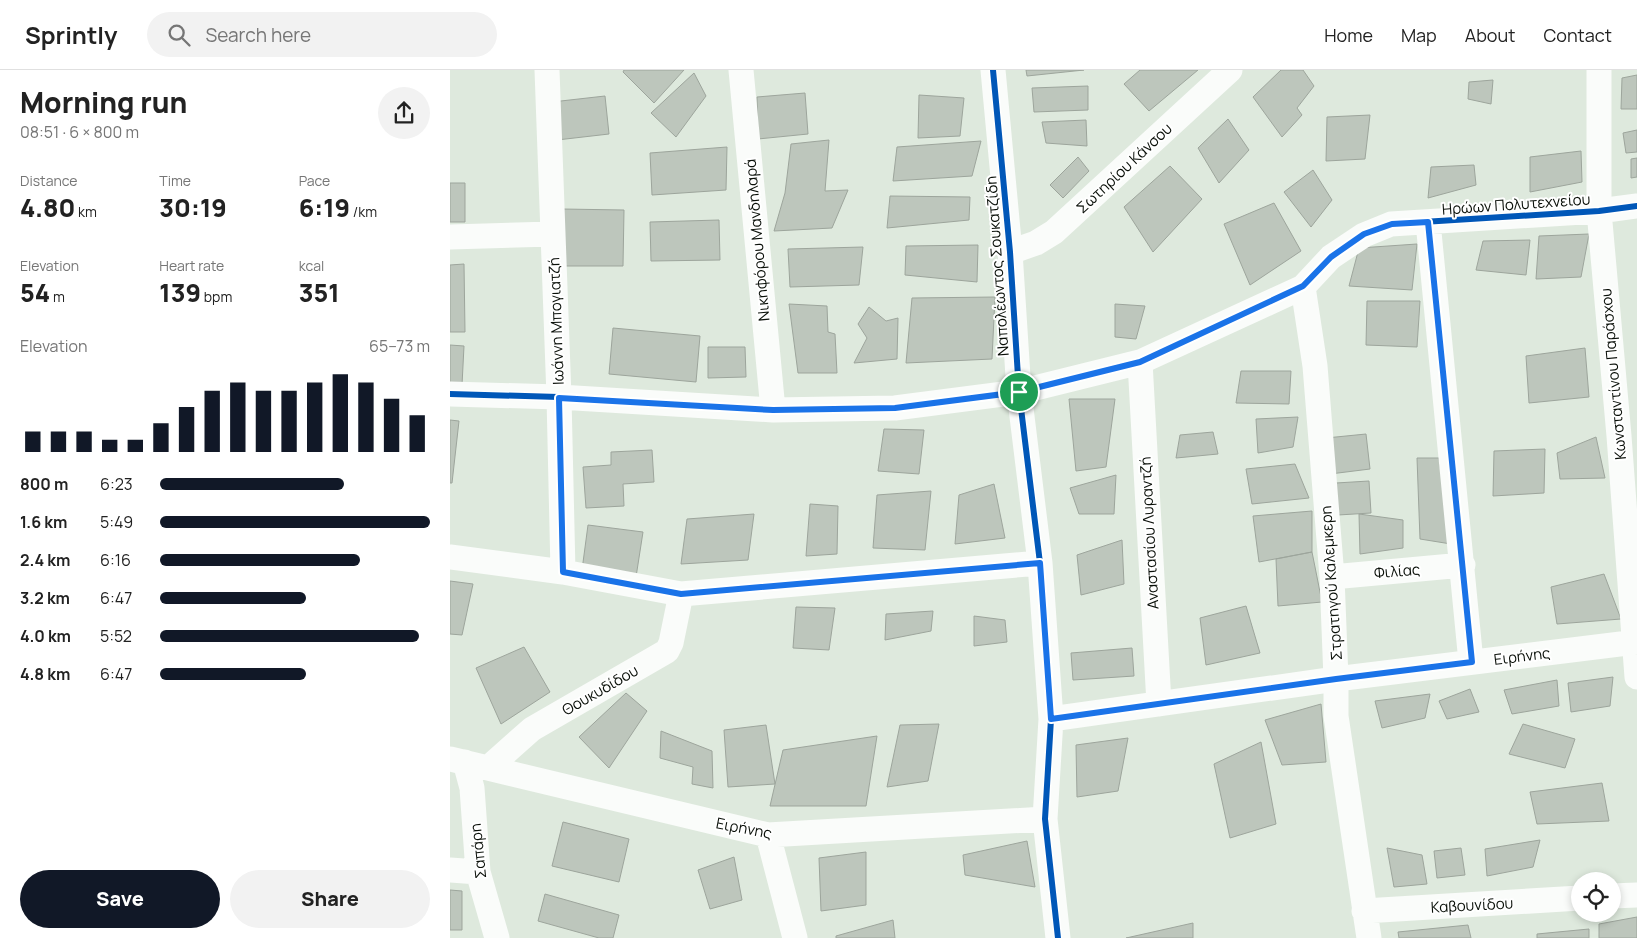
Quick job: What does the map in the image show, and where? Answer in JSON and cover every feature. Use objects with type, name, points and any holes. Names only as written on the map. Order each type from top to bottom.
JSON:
[{"type":"street","name":"Ιωάννη Μπογιατζή","points":[[546,70],[559,398],[563,572]]},
{"type":"street","name":"Νικηφόρου Μανδηλαρά","points":[[741,70],[773,410]]},
{"type":"street","name":"Ναπολέωντος Σουκατζίδη","points":[[993,70],[1010,252],[1019,392],[1040,563],[1051,719],[1045,820],[1058,938]]},
{"type":"street","name":"Σωτηρίου Κάνσου","points":[[1010,252],[1036,243],[1054,232],[1230,70]]},
{"type":"street","name":"Κωνσταντίνου Παράσχου","points":[[1598,70],[1599,211],[1628,435],[1637,677]]},
{"type":"street","name":"Ηρώων Πολυτεχνείου","points":[[450,394],[773,410],[895,408],[1019,392],[1140,362],[1303,286],[1331,257],[1364,234],[1392,224],[1599,211],[1637,206]]},
{"type":"street","points":[[1428,222],[1472,662]]},
{"type":"street","points":[[450,237],[552,234]]},
{"type":"street","name":"Στρατηγού Καλεμκερη","points":[[1303,286],[1315,366],[1332,577],[1336,716],[1369,938]]},
{"type":"street","name":"Αναστασίου Λυραντζή","points":[[1140,362],[1159,704]]},
{"type":"street","points":[[450,557],[563,572],[681,594],[1040,563]]},
{"type":"street","name":"Φιλίας","points":[[1332,577],[1463,565]]},
{"type":"street","name":"Θουκυδίδου","points":[[488,768],[532,729],[667,651],[671,643],[681,594]]},
{"type":"street","name":"Ειρήνης","points":[[1051,719],[1336,679],[1636,642]]},
{"type":"street","name":"Ειρήνης","points":[[457,761],[768,835],[1045,820]]},
{"type":"street","name":"Σαπάρη","points":[[457,761],[472,788],[478,872],[496,938]]},
{"type":"street","points":[[768,835],[794,938]]},
{"type":"street","points":[[450,870],[478,872]]},
{"type":"street","points":[[1621,896],[1637,895]]},
{"type":"street","name":"Καβουνίδου","points":[[1364,911],[1571,899]]},
{"type":"building","points":[[624,70],[684,70],[654,103],[623,72]]},
{"type":"building","points":[[1026,70],[1084,70],[1027,76]]},
{"type":"building","points":[[1140,70],[1198,70],[1149,111],[1124,84]]},
{"type":"building","points":[[1281,70],[1303,70],[1314,86],[1297,108],[1302,115],[1282,137],[1253,97]]},
{"type":"building","points":[[694,73],[706,96],[676,137],[651,113]]},
{"type":"building","points":[[1637,75],[1637,109],[1621,109],[1622,78]]},
{"type":"building","points":[[1493,80],[1491,104],[1468,99],[1469,82]]},
{"type":"building","points":[[1088,86],[1088,110],[1034,112],[1032,88]]},
{"type":"building","points":[[805,93],[808,134],[758,139],[757,97]]},
{"type":"building","points":[[919,95],[964,98],[960,136],[918,138]]},
{"type":"building","points":[[605,96],[609,134],[557,140],[552,102]]},
{"type":"building","points":[[1370,115],[1365,159],[1326,161],[1327,117]]},
{"type":"building","points":[[1228,119],[1249,150],[1219,183],[1198,148]]},
{"type":"building","points":[[1086,120],[1087,146],[1046,143],[1042,122]]},
{"type":"building","points":[[1637,130],[1637,152],[1626,153],[1623,133]]},
{"type":"building","points":[[829,140],[825,191],[848,190],[832,228],[774,231],[785,193],[791,144]]},
{"type":"building","points":[[981,141],[972,176],[893,181],[897,147]]},
{"type":"building","points":[[727,147],[726,190],[652,195],[650,153]]},
{"type":"building","points":[[1581,151],[1582,182],[1530,192],[1530,157]]},
{"type":"building","points":[[1078,157],[1089,171],[1063,198],[1050,185]]},
{"type":"building","points":[[1637,158],[1637,177],[1631,178],[1631,159]]},
{"type":"building","points":[[1474,165],[1476,185],[1428,198],[1431,167]]},
{"type":"building","points":[[1170,166],[1202,199],[1153,252],[1124,207]]},
{"type":"building","points":[[1313,170],[1332,200],[1311,227],[1284,192]]},
{"type":"building","points":[[450,183],[465,183],[465,222],[450,222]]},
{"type":"building","points":[[890,196],[970,197],[969,220],[887,228]]},
{"type":"building","points":[[1274,203],[1301,251],[1250,285],[1224,224]]},
{"type":"building","points":[[562,209],[624,210],[623,266],[561,266]]},
{"type":"building","points":[[719,220],[720,260],[651,261],[650,222]]},
{"type":"building","points":[[1589,234],[1581,277],[1536,279],[1539,236]]},
{"type":"building","points":[[1530,240],[1526,275],[1476,270],[1483,241]]},
{"type":"building","points":[[1417,244],[1412,290],[1349,286],[1359,248]]},
{"type":"building","points":[[978,245],[977,282],[905,275],[906,246]]},
{"type":"building","points":[[863,247],[859,285],[790,287],[788,249]]},
{"type":"building","points":[[464,264],[465,332],[450,332],[450,265]]},
{"type":"building","points":[[995,297],[992,359],[906,363],[912,298]]},
{"type":"building","points":[[1367,301],[1420,301],[1417,347],[1366,345]]},
{"type":"building","points":[[789,304],[827,306],[828,332],[835,334],[837,373],[798,373]]},
{"type":"building","points":[[1115,304],[1145,306],[1136,339],[1115,337]]},
{"type":"building","points":[[869,307],[886,321],[898,318],[897,359],[854,363],[867,338],[858,324]]},
{"type":"building","points":[[613,328],[700,336],[696,382],[609,374]]},
{"type":"building","points":[[450,345],[464,346],[462,385],[450,384]]},
{"type":"building","points":[[708,347],[745,347],[746,377],[708,378]]},
{"type":"building","points":[[1585,348],[1589,397],[1529,403],[1526,356]]},
{"type":"building","points":[[1241,371],[1291,371],[1289,404],[1236,403]]},
{"type":"building","points":[[1069,399],[1115,399],[1106,467],[1076,471]]},
{"type":"building","points":[[1298,417],[1293,447],[1258,453],[1256,419]]},
{"type":"building","points":[[450,420],[459,421],[452,483],[450,483]]},
{"type":"building","points":[[884,429],[924,430],[919,474],[878,471]]},
{"type":"building","points":[[1213,432],[1218,454],[1176,458],[1180,435]]},
{"type":"building","points":[[1366,434],[1370,469],[1330,474],[1326,438]]},
{"type":"building","points":[[1596,437],[1605,478],[1560,479],[1557,453]]},
{"type":"building","points":[[1545,449],[1544,493],[1493,496],[1494,451]]},
{"type":"building","points":[[652,450],[654,482],[623,484],[624,506],[586,508],[583,467],[611,465],[611,452]]},
{"type":"building","points":[[1417,458],[1439,458],[1451,544],[1420,539]]},
{"type":"building","points":[[1295,464],[1309,498],[1252,504],[1246,469]]},
{"type":"building","points":[[1116,475],[1114,514],[1079,514],[1070,488]]},
{"type":"building","points":[[1369,481],[1371,513],[1338,515],[1336,483]]},
{"type":"building","points":[[994,484],[1005,538],[955,544],[959,495]]},
{"type":"building","points":[[931,491],[925,550],[873,548],[877,495]]},
{"type":"building","points":[[810,504],[838,506],[837,554],[806,556]]},
{"type":"building","points":[[1312,511],[1312,552],[1259,562],[1253,516]]},
{"type":"building","points":[[754,514],[748,560],[681,564],[687,519]]},
{"type":"building","points":[[1359,514],[1403,520],[1403,548],[1360,554]]},
{"type":"building","points":[[588,525],[643,532],[636,577],[582,570]]},
{"type":"building","points":[[1122,540],[1124,584],[1081,595],[1077,555]]},
{"type":"building","points":[[1312,552],[1322,602],[1278,606],[1276,559]]},
{"type":"building","points":[[1604,574],[1621,619],[1557,624],[1551,587]]},
{"type":"building","points":[[450,581],[473,584],[462,635],[450,634]]},
{"type":"building","points":[[1246,606],[1260,653],[1206,665],[1200,618]]},
{"type":"building","points":[[796,607],[835,608],[829,650],[793,648]]},
{"type":"building","points":[[933,611],[931,631],[885,640],[886,614]]},
{"type":"building","points":[[974,616],[1005,620],[1007,642],[974,646]]},
{"type":"building","points":[[524,647],[550,692],[501,724],[476,668]]},
{"type":"building","points":[[1132,648],[1134,676],[1073,680],[1071,653]]},
{"type":"building","points":[[1613,677],[1610,706],[1571,712],[1568,683]]},
{"type":"building","points":[[1557,680],[1559,706],[1512,714],[1504,690]]},
{"type":"building","points":[[1470,689],[1479,712],[1447,719],[1439,701]]},
{"type":"building","points":[[626,693],[647,711],[609,768],[579,737]]},
{"type":"building","points":[[1430,694],[1425,718],[1382,728],[1375,701]]},
{"type":"building","points":[[1321,704],[1326,762],[1282,765],[1265,720]]},
{"type":"building","points":[[939,724],[928,781],[887,787],[900,725]]},
{"type":"building","points":[[1523,724],[1575,739],[1565,768],[1509,754]]},
{"type":"building","points":[[766,725],[775,784],[728,787],[724,730]]},
{"type":"building","points":[[661,731],[712,751],[713,788],[692,784],[693,767],[660,758]]},
{"type":"building","points":[[877,736],[866,806],[770,806],[783,750]]},
{"type":"building","points":[[1128,738],[1118,791],[1077,797],[1076,745]]},
{"type":"building","points":[[1261,742],[1276,824],[1230,838],[1214,764]]},
{"type":"building","points":[[1602,783],[1609,821],[1537,824],[1530,792]]},
{"type":"building","points":[[563,822],[629,839],[619,882],[552,866]]},
{"type":"building","points":[[1540,840],[1533,867],[1487,876],[1485,849]]},
{"type":"building","points":[[1027,841],[1035,887],[965,875],[963,855]]},
{"type":"building","points":[[1387,848],[1422,855],[1427,884],[1394,887]]},
{"type":"building","points":[[1461,848],[1465,875],[1437,878],[1434,851]]},
{"type":"building","points":[[866,852],[866,905],[821,911],[819,858]]},
{"type":"building","points":[[734,857],[742,900],[710,909],[698,870]]},
{"type":"building","points":[[450,890],[462,891],[462,930],[450,930]]},
{"type":"building","points":[[545,894],[619,915],[613,938],[599,938],[538,921]]},
{"type":"building","points":[[1637,917],[1637,938],[1599,938],[1599,924],[1621,922],[1621,920]]},
{"type":"building","points":[[893,920],[895,938],[836,938],[836,936]]},
{"type":"building","points":[[1193,923],[1193,938],[1126,938]]},
{"type":"building","points":[[1468,925],[1471,938],[1399,938],[1398,932]]},
{"type":"building","points":[[1589,929],[1589,938],[1537,938],[1537,934]]},
{"type":"cycle path","points":[[993,70],[1010,252],[1019,392],[1040,563],[1051,719],[1045,819],[1058,938]]},
{"type":"cycle path","points":[[450,394],[559,397],[773,410],[895,408],[1019,392],[1140,362],[1303,287],[1331,257],[1364,235],[1391,224],[1599,211],[1637,206]]},
{"type":"route","points":[[1428,222],[1472,662],[1051,719],[1040,563],[681,594],[563,572],[559,398],[773,410],[895,408],[1019,392],[1140,362],[1303,286],[1331,257],[1364,234],[1392,224],[1428,222]]}]
